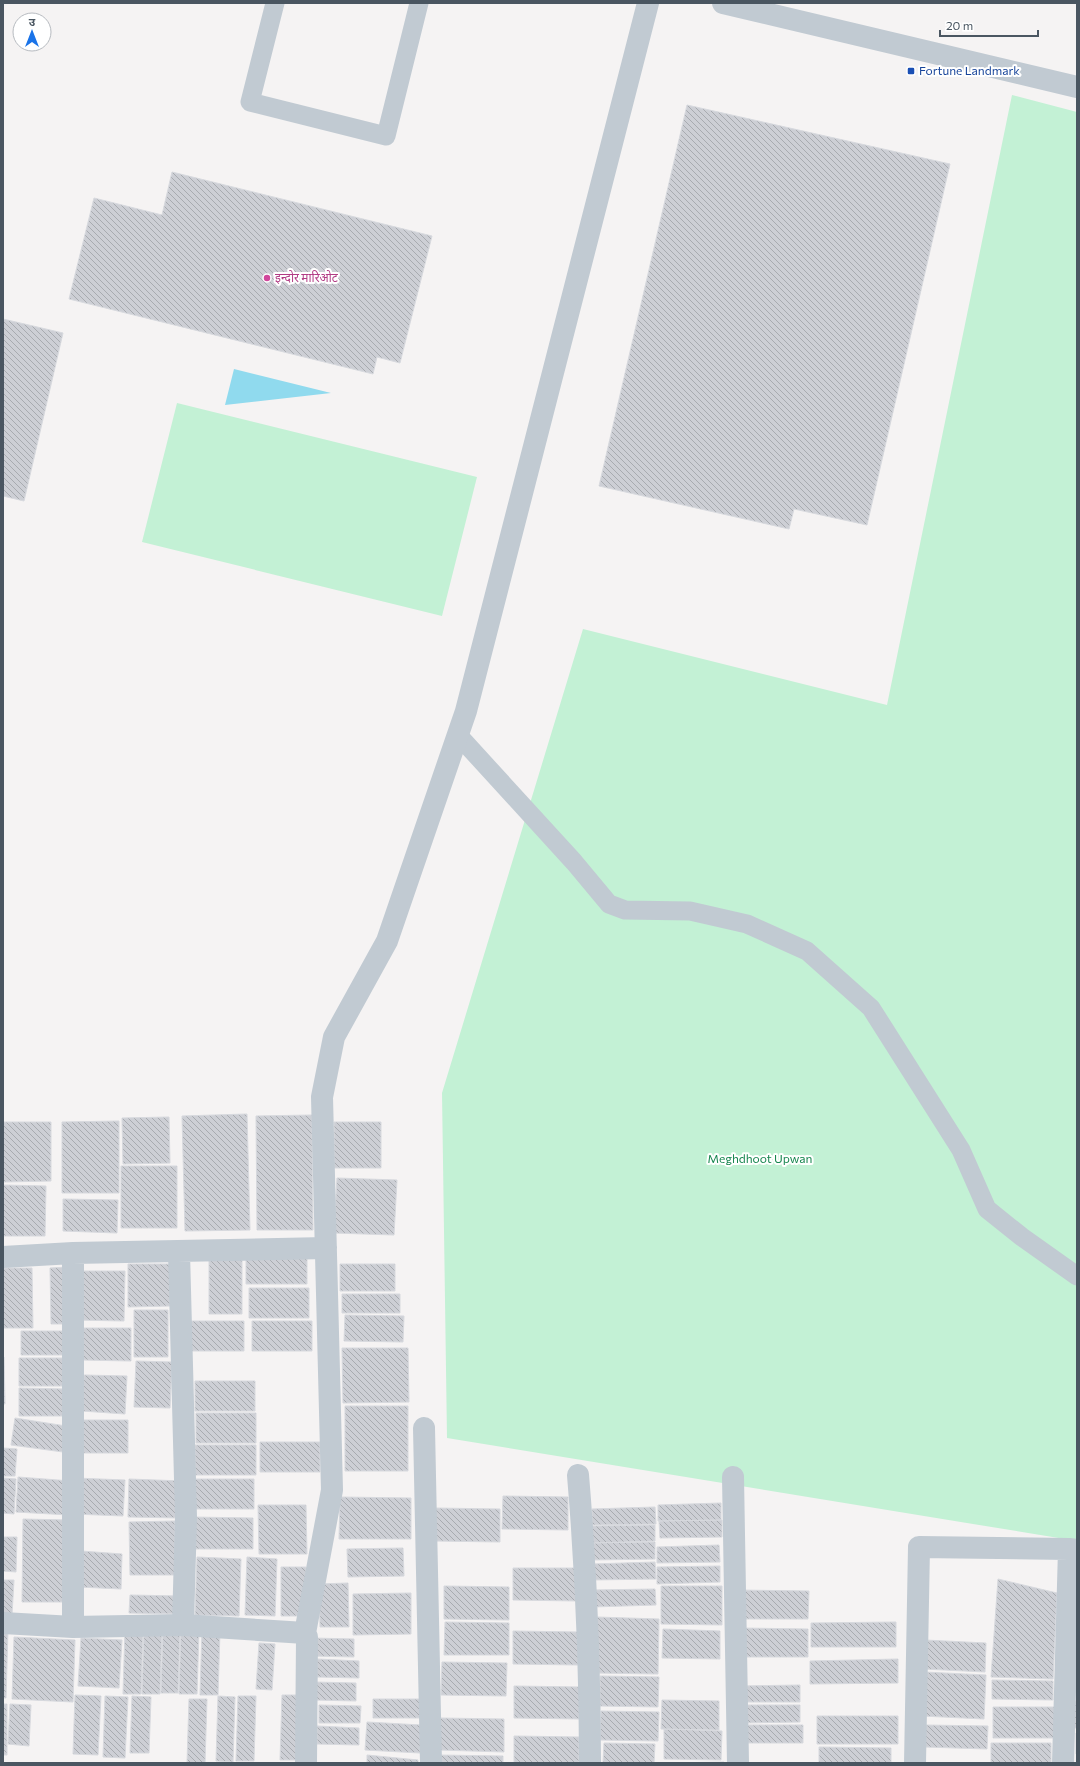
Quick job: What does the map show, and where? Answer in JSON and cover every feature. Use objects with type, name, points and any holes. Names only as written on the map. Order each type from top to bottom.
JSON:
[{"type":"street","points":[[306,1763],[307,1636],[305,1633],[332,1490],[322,1097],[334,1037],[386,941],[466,711],[648,3]]},
{"type":"street","points":[[723,3],[1077,87]]},
{"type":"street","points":[[3,1257],[73,1253],[326,1248]]},
{"type":"street","points":[[179,1252],[186,1517],[183,1624]]},
{"type":"street","points":[[73,1253],[73,1627]]},
{"type":"street","points":[[424,1428],[431,1763]]},
{"type":"street","points":[[578,1475],[585,1555],[590,1695],[590,1763]]},
{"type":"street","points":[[733,1477],[738,1763]]},
{"type":"street","points":[[915,1763],[919,1547],[1073,1550],[1063,1763]]},
{"type":"street","points":[[3,1623],[73,1627],[183,1624],[305,1633]]},
{"type":"lane","points":[[274,3],[250,102],[386,136],[419,3]]},
{"type":"lane","points":[[458,735],[574,862],[608,904],[625,910],[690,911],[747,924],[807,951],[871,1008],[962,1150],[987,1208],[1022,1237],[1077,1276]]},
{"type":"green space","name":"Meghdhoot Upwan","points":[[1012,95],[1077,112],[1077,1541],[447,1438],[442,1093],[583,629],[887,705]]},
{"type":"green space","points":[[177,403],[477,477],[442,616],[142,542]]},
{"type":"water","points":[[234,369],[331,393],[225,405]]},
{"type":"building","points":[[687,105],[950,164],[867,525],[794,509],[789,529],[599,486]]},
{"type":"building","points":[[172,172],[432,236],[400,363],[377,357],[373,374],[69,299],[94,198],[162,215]]},
{"type":"building","points":[[3,319],[63,333],[24,501],[3,496]]},
{"type":"building","points":[[247,1114],[250,1230],[185,1231],[182,1116]]},
{"type":"building","points":[[312,1115],[313,1230],[257,1230],[256,1116]]},
{"type":"building","points":[[169,1117],[170,1163],[123,1164],[122,1118]]},
{"type":"building","points":[[119,1121],[119,1193],[62,1193],[62,1122]]},
{"type":"building","points":[[3,1122],[51,1122],[51,1181],[3,1182]]},
{"type":"building","points":[[334,1122],[381,1122],[381,1168],[334,1168]]},
{"type":"building","points":[[121,1166],[177,1166],[177,1228],[121,1228]]},
{"type":"building","points":[[337,1178],[397,1180],[394,1235],[334,1233]]},
{"type":"building","points":[[3,1185],[46,1186],[45,1236],[3,1236]]},
{"type":"building","points":[[63,1199],[118,1200],[117,1233],[63,1231]]},
{"type":"building","points":[[246,1254],[307,1254],[307,1284],[246,1284]]},
{"type":"building","points":[[209,1259],[242,1259],[242,1314],[209,1314]]},
{"type":"building","points":[[128,1264],[170,1264],[170,1306],[128,1307]]},
{"type":"building","points":[[340,1264],[395,1264],[395,1291],[340,1291]]},
{"type":"building","points":[[69,1267],[71,1324],[51,1324],[50,1268]]},
{"type":"building","points":[[3,1268],[32,1268],[33,1328],[3,1328]]},
{"type":"building","points":[[77,1271],[125,1271],[124,1321],[76,1320]]},
{"type":"building","points":[[249,1288],[309,1288],[309,1318],[249,1318]]},
{"type":"building","points":[[342,1294],[400,1294],[400,1313],[342,1313]]},
{"type":"building","points":[[134,1310],[168,1310],[168,1357],[134,1357]]},
{"type":"building","points":[[345,1315],[404,1316],[403,1342],[344,1341]]},
{"type":"building","points":[[184,1321],[244,1321],[244,1351],[184,1351]]},
{"type":"building","points":[[252,1321],[312,1321],[312,1351],[252,1351]]},
{"type":"building","points":[[83,1328],[131,1328],[131,1361],[82,1360]]},
{"type":"building","points":[[21,1331],[71,1331],[71,1355],[21,1355]]},
{"type":"building","points":[[342,1348],[408,1348],[409,1402],[343,1403]]},
{"type":"building","points":[[4,1357],[5,1404],[3,1404]]},
{"type":"building","points":[[19,1358],[70,1358],[69,1386],[19,1386]]},
{"type":"building","points":[[136,1361],[172,1362],[170,1408],[134,1407]]},
{"type":"building","points":[[84,1375],[127,1376],[125,1414],[82,1411]]},
{"type":"building","points":[[195,1381],[255,1381],[255,1411],[195,1411]]},
{"type":"building","points":[[19,1388],[66,1389],[66,1416],[19,1416]]},
{"type":"building","points":[[345,1406],[408,1406],[408,1471],[345,1471]]},
{"type":"building","points":[[196,1413],[256,1413],[256,1443],[196,1443]]},
{"type":"building","points":[[15,1418],[66,1426],[63,1452],[11,1445]]},
{"type":"building","points":[[80,1420],[128,1420],[128,1453],[80,1453]]},
{"type":"building","points":[[260,1442],[320,1442],[320,1472],[260,1472]]},
{"type":"building","points":[[195,1445],[256,1445],[256,1475],[195,1475]]},
{"type":"building","points":[[3,1448],[17,1449],[15,1476],[3,1476]]},
{"type":"building","points":[[18,1477],[71,1481],[69,1515],[16,1512]]},
{"type":"building","points":[[3,1478],[16,1479],[14,1514],[3,1513]]},
{"type":"building","points":[[75,1478],[125,1480],[123,1516],[74,1514]]},
{"type":"building","points":[[129,1479],[182,1481],[181,1518],[128,1517]]},
{"type":"building","points":[[194,1479],[254,1479],[254,1509],[194,1509]]},
{"type":"building","points":[[503,1496],[568,1497],[568,1530],[502,1529]]},
{"type":"building","points":[[340,1497],[411,1498],[411,1539],[339,1539]]},
{"type":"building","points":[[721,1503],[721,1520],[658,1521],[658,1505]]},
{"type":"building","points":[[258,1505],[306,1505],[307,1554],[259,1554]]},
{"type":"building","points":[[655,1507],[656,1524],[592,1525],[592,1509]]},
{"type":"building","points":[[435,1508],[500,1509],[500,1542],[435,1541]]},
{"type":"building","points":[[192,1517],[253,1518],[253,1549],[192,1549]]},
{"type":"building","points":[[23,1519],[68,1520],[68,1602],[22,1602]]},
{"type":"building","points":[[722,1520],[722,1537],[660,1538],[659,1521]]},
{"type":"building","points":[[175,1521],[175,1575],[130,1575],[129,1522]]},
{"type":"building","points":[[655,1525],[655,1541],[592,1543],[591,1526]]},
{"type":"building","points":[[3,1537],[17,1537],[16,1572],[3,1571]]},
{"type":"building","points":[[655,1542],[655,1559],[592,1560],[591,1543]]},
{"type":"building","points":[[719,1545],[720,1562],[657,1563],[657,1547]]},
{"type":"building","points":[[403,1548],[404,1576],[348,1577],[347,1549]]},
{"type":"building","points":[[81,1551],[122,1554],[121,1589],[79,1587]]},
{"type":"building","points":[[197,1557],[241,1559],[239,1616],[195,1615]]},
{"type":"building","points":[[247,1557],[277,1559],[275,1616],[245,1615]]},
{"type":"building","points":[[655,1562],[656,1579],[592,1580],[592,1564]]},
{"type":"building","points":[[720,1566],[720,1582],[657,1584],[657,1567]]},
{"type":"building","points":[[281,1567],[306,1567],[306,1616],[281,1616]]},
{"type":"building","points":[[513,1568],[579,1568],[578,1601],[513,1600]]},
{"type":"building","points":[[998,1579],[1057,1593],[1053,1679],[991,1677]]},
{"type":"building","points":[[3,1580],[14,1580],[12,1615],[3,1615]]},
{"type":"building","points":[[348,1583],[349,1627],[320,1627],[319,1584]]},
{"type":"building","points":[[444,1586],[509,1587],[509,1620],[444,1619]]},
{"type":"building","points":[[661,1586],[722,1586],[722,1625],[661,1624]]},
{"type":"building","points":[[655,1589],[656,1605],[592,1607],[592,1590]]},
{"type":"building","points":[[737,1590],[809,1591],[808,1619],[737,1619]]},
{"type":"building","points":[[411,1593],[411,1634],[353,1635],[353,1594]]},
{"type":"building","points":[[130,1595],[179,1596],[179,1614],[129,1613]]},
{"type":"building","points":[[597,1617],[659,1619],[658,1674],[596,1673]]},
{"type":"building","points":[[445,1622],[509,1623],[509,1655],[444,1655]]},
{"type":"building","points":[[896,1622],[896,1647],[811,1647],[811,1623]]},
{"type":"building","points":[[163,1628],[180,1628],[178,1693],[161,1693]]},
{"type":"building","points":[[742,1628],[808,1629],[808,1657],[742,1657]]},
{"type":"building","points":[[3,1629],[8,1629],[6,1698],[3,1698]]},
{"type":"building","points":[[125,1629],[143,1630],[141,1694],[123,1694]]},
{"type":"building","points":[[144,1629],[162,1629],[160,1694],[142,1694]]},
{"type":"building","points":[[181,1629],[199,1630],[197,1694],[179,1694]]},
{"type":"building","points":[[663,1629],[720,1631],[720,1659],[662,1658]]},
{"type":"building","points":[[202,1630],[220,1631],[218,1695],[200,1695]]},
{"type":"building","points":[[513,1631],[579,1632],[578,1665],[513,1664]]},
{"type":"building","points":[[14,1637],[75,1640],[73,1702],[12,1699]]},
{"type":"building","points":[[81,1638],[122,1640],[119,1688],[78,1686]]},
{"type":"building","points":[[312,1638],[354,1639],[354,1657],[312,1656]]},
{"type":"building","points":[[925,1640],[986,1643],[985,1672],[924,1669]]},
{"type":"building","points":[[259,1643],[275,1644],[272,1690],[256,1689]]},
{"type":"building","points":[[317,1659],[359,1661],[359,1678],[317,1677]]},
{"type":"building","points":[[898,1659],[898,1683],[810,1684],[810,1661]]},
{"type":"building","points":[[442,1662],[507,1663],[506,1696],[441,1695]]},
{"type":"building","points":[[924,1672],[986,1675],[984,1719],[922,1716]]},
{"type":"building","points":[[600,1676],[659,1677],[658,1707],[600,1706]]},
{"type":"building","points":[[992,1680],[1053,1681],[1053,1700],[992,1699]]},
{"type":"building","points":[[314,1682],[356,1683],[356,1701],[314,1700]]},
{"type":"building","points":[[800,1685],[800,1702],[740,1702],[740,1686]]},
{"type":"building","points":[[514,1686],[580,1687],[579,1719],[514,1718]]},
{"type":"building","points":[[75,1695],[101,1696],[98,1755],[73,1754]]},
{"type":"building","points":[[282,1695],[300,1695],[298,1760],[280,1760]]},
{"type":"building","points":[[105,1696],[128,1697],[125,1758],[103,1757]]},
{"type":"building","points":[[132,1696],[151,1697],[149,1753],[130,1753]]},
{"type":"building","points":[[218,1696],[235,1697],[233,1762],[216,1761]]},
{"type":"building","points":[[238,1696],[256,1696],[254,1761],[236,1761]]},
{"type":"building","points":[[189,1699],[207,1699],[205,1763],[187,1763]]},
{"type":"building","points":[[373,1699],[424,1699],[424,1718],[373,1718]]},
{"type":"building","points":[[662,1700],[719,1701],[719,1730],[661,1729]]},
{"type":"building","points":[[1074,1701],[1077,1701],[1077,1728],[1073,1728]]},
{"type":"building","points":[[3,1704],[7,1704],[7,1755],[3,1755]]},
{"type":"building","points":[[10,1704],[31,1705],[29,1746],[8,1744]]},
{"type":"building","points":[[319,1705],[361,1706],[360,1723],[319,1723]]},
{"type":"building","points":[[740,1705],[800,1705],[800,1722],[740,1723]]},
{"type":"building","points":[[993,1707],[1055,1707],[1055,1738],[993,1738]]},
{"type":"building","points":[[601,1711],[659,1712],[658,1741],[600,1740]]},
{"type":"building","points":[[817,1716],[898,1716],[898,1744],[817,1744]]},
{"type":"building","points":[[440,1718],[504,1719],[504,1752],[439,1750]]},
{"type":"building","points":[[367,1722],[421,1725],[420,1753],[365,1750]]},
{"type":"building","points":[[744,1725],[803,1725],[803,1743],[744,1743]]},
{"type":"building","points":[[925,1725],[988,1726],[987,1749],[925,1747]]},
{"type":"building","points":[[317,1726],[359,1728],[359,1745],[317,1744]]},
{"type":"building","points":[[664,1729],[722,1731],[721,1760],[664,1759]]},
{"type":"building","points":[[1077,1733],[1077,1754],[1076,1754]]},
{"type":"building","points":[[514,1736],[579,1737],[579,1763],[514,1763]]},
{"type":"building","points":[[604,1743],[655,1744],[654,1763],[603,1763]]},
{"type":"building","points":[[991,1743],[1051,1743],[1051,1763],[991,1763]]},
{"type":"building","points":[[819,1747],[891,1748],[891,1763],[819,1763]]},
{"type":"building","points":[[367,1755],[418,1760],[418,1763],[367,1763]]},
{"type":"building","points":[[438,1755],[503,1756],[503,1763],[438,1763]]},
{"type":"building","points":[[724,1762],[724,1763],[667,1763]]},
{"type":"place","name":"Fortune Landmark","points":[[911,71]]},
{"type":"place","name":"इन्दोर मारिओट","points":[[267,278]]}]
